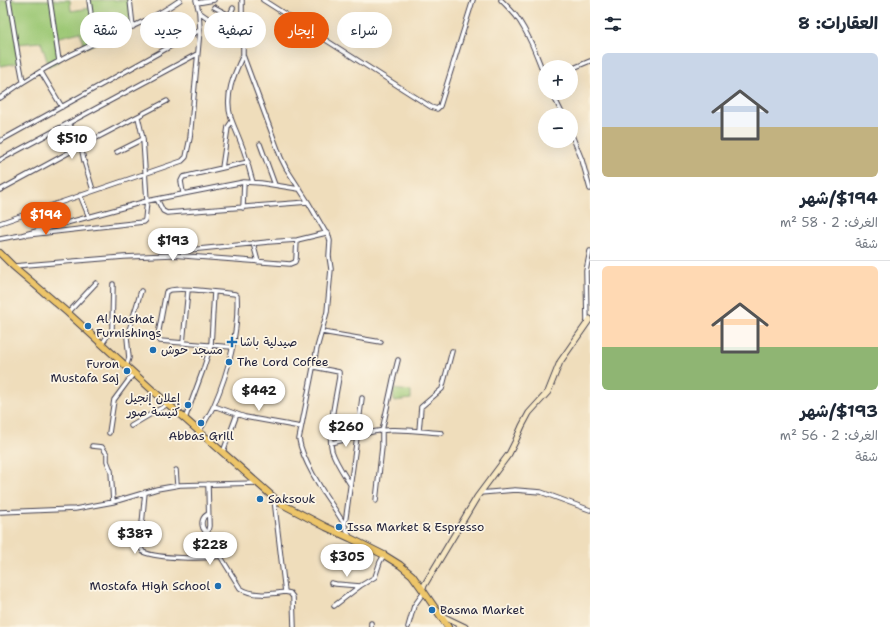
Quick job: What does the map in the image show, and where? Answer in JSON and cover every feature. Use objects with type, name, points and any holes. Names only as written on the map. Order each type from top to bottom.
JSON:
[{"type":"main road","points":[[0,253],[273,497],[289,508],[384,555],[407,570],[423,590],[448,627]]},
{"type":"street","points":[[9,0],[23,81]]},
{"type":"street","points":[[50,0],[59,61]]},
{"type":"street","points":[[89,0],[91,12]]},
{"type":"street","points":[[130,0],[133,27],[148,20],[180,0]]},
{"type":"street","points":[[0,223],[93,190],[182,161],[187,155],[200,30],[197,2],[214,0]]},
{"type":"street","points":[[242,0],[242,12]]},
{"type":"street","points":[[263,0],[431,107],[437,109],[440,106],[473,0]]},
{"type":"street","points":[[501,0],[516,16],[528,36],[538,60]]},
{"type":"street","points":[[214,7],[224,12]]},
{"type":"street","points":[[231,12],[233,8]]},
{"type":"street","points":[[199,12],[204,16]]},
{"type":"street","points":[[0,141],[200,30]]},
{"type":"street","points":[[0,98],[23,81],[86,48]]},
{"type":"street","points":[[243,48],[243,56],[265,112],[275,144],[286,168],[330,238],[329,256],[331,269],[327,312],[299,438],[304,454],[333,508],[345,524],[350,538]]},
{"type":"street","points":[[0,160],[197,54]]},
{"type":"street","points":[[243,56],[235,72],[229,92],[229,108],[232,121],[248,162],[253,182]]},
{"type":"street","points":[[578,66],[590,61]]},
{"type":"street","points":[[41,72],[62,107]]},
{"type":"street","points":[[0,190],[167,101]]},
{"type":"street","points":[[22,235],[37,235],[143,222],[145,220],[147,201],[143,139],[138,117]]},
{"type":"street","points":[[222,168],[228,127],[232,121]]},
{"type":"street","points":[[70,123],[81,146],[93,190]]},
{"type":"street","points":[[117,152],[143,139]]},
{"type":"street","points":[[260,144],[275,185]]},
{"type":"street","points":[[577,148],[590,189]]},
{"type":"street","points":[[183,193],[181,181],[183,177],[248,162]]},
{"type":"street","points":[[0,239],[62,225],[147,201],[244,182],[300,189]]},
{"type":"street","points":[[243,208],[244,182]]},
{"type":"street","points":[[80,195],[89,217]]},
{"type":"street","points":[[157,199],[163,211],[167,213],[308,202]]},
{"type":"street","points":[[62,225],[61,228],[63,231]]},
{"type":"street","points":[[171,255],[177,251],[297,240],[326,233]]},
{"type":"street","points":[[13,266],[124,257],[171,255],[282,264],[293,263],[297,257],[297,240]]},
{"type":"street","points":[[253,243],[258,262]]},
{"type":"street","points":[[189,250],[193,256]]},
{"type":"street","points":[[408,627],[414,606],[480,493],[509,454],[529,413],[548,392],[560,362],[589,320],[586,275],[590,251]]},
{"type":"street","points":[[68,313],[96,283]]},
{"type":"street","points":[[102,344],[112,328],[113,284]]},
{"type":"street","points":[[200,432],[214,406],[229,363],[232,347],[237,296],[235,294],[188,290],[169,289],[166,292],[158,335],[160,341],[232,347]]},
{"type":"street","points":[[183,343],[188,290]]},
{"type":"street","points":[[126,366],[129,358],[127,337],[141,291]]},
{"type":"street","points":[[185,419],[211,345],[214,292]]},
{"type":"street","points":[[322,332],[381,342]]},
{"type":"street","points":[[419,431],[421,407],[444,387],[452,351]]},
{"type":"street","points":[[376,501],[382,447],[382,431],[398,360]]},
{"type":"street","points":[[314,367],[337,371],[339,374],[330,432],[331,443],[332,451],[350,485]]},
{"type":"street","points":[[109,433],[114,400],[134,373]]},
{"type":"street","points":[[345,524],[362,398]]},
{"type":"street","points":[[131,426],[168,404]]},
{"type":"street","points":[[214,406],[253,419],[301,427]]},
{"type":"street","points":[[223,453],[237,414]]},
{"type":"street","points":[[331,443],[382,431],[419,431],[442,433]]},
{"type":"street","points":[[92,446],[102,447],[107,454],[107,461],[111,471],[113,502]]},
{"type":"street","points":[[176,470],[177,485]]},
{"type":"street","points":[[0,512],[68,510],[113,502],[145,492],[177,485],[257,483]]},
{"type":"street","points":[[207,535],[209,526],[208,484]]},
{"type":"street","points":[[480,493],[533,490],[551,495],[590,510]]},
{"type":"street","points":[[145,492],[140,546],[142,551],[146,554],[180,558],[208,558],[221,556]]},
{"type":"street","points":[[273,497],[285,592]]},
{"type":"street","points":[[208,514],[205,516],[202,523],[203,528],[242,590],[265,594],[285,592],[290,594],[293,597],[294,627]]},
{"type":"street","points":[[197,557],[218,550]]},
{"type":"street","points":[[334,606],[360,586],[375,577],[384,555]]},
{"type":"street","points":[[331,582],[336,584],[360,586]]},
{"type":"street","points":[[440,615],[465,627]]},
{"type":"green space","points":[[0,0],[70,0],[71,11],[90,8],[89,0],[128,0],[130,12],[80,12],[80,32],[56,38],[59,61],[49,67],[41,42],[16,44],[19,63],[0,66]]},
{"type":"green space","points":[[393,389],[411,391],[411,399],[394,401]]},
{"type":"place","name":"Al Nashat Furnishings","points":[[88,326]]},
{"type":"place","name":"صيدلية باشا","points":[[232,342]]},
{"type":"place","name":"مسجد حوش","points":[[153,350]]},
{"type":"place","name":"The Lord Coffee","points":[[229,362]]},
{"type":"place","name":"Furon Mustafa Saj","points":[[127,371]]},
{"type":"place","name":"إعلان إنجيل كنيسة صور","points":[[188,405]]},
{"type":"place","name":"Abbas Grill","points":[[201,423]]},
{"type":"place","name":"Saksouk","points":[[260,499]]},
{"type":"place","name":"Issa Market & Espresso","points":[[339,527]]},
{"type":"place","name":"Mostafa High School","points":[[218,586]]},
{"type":"place","name":"Basma Market","points":[[432,610]]}]
